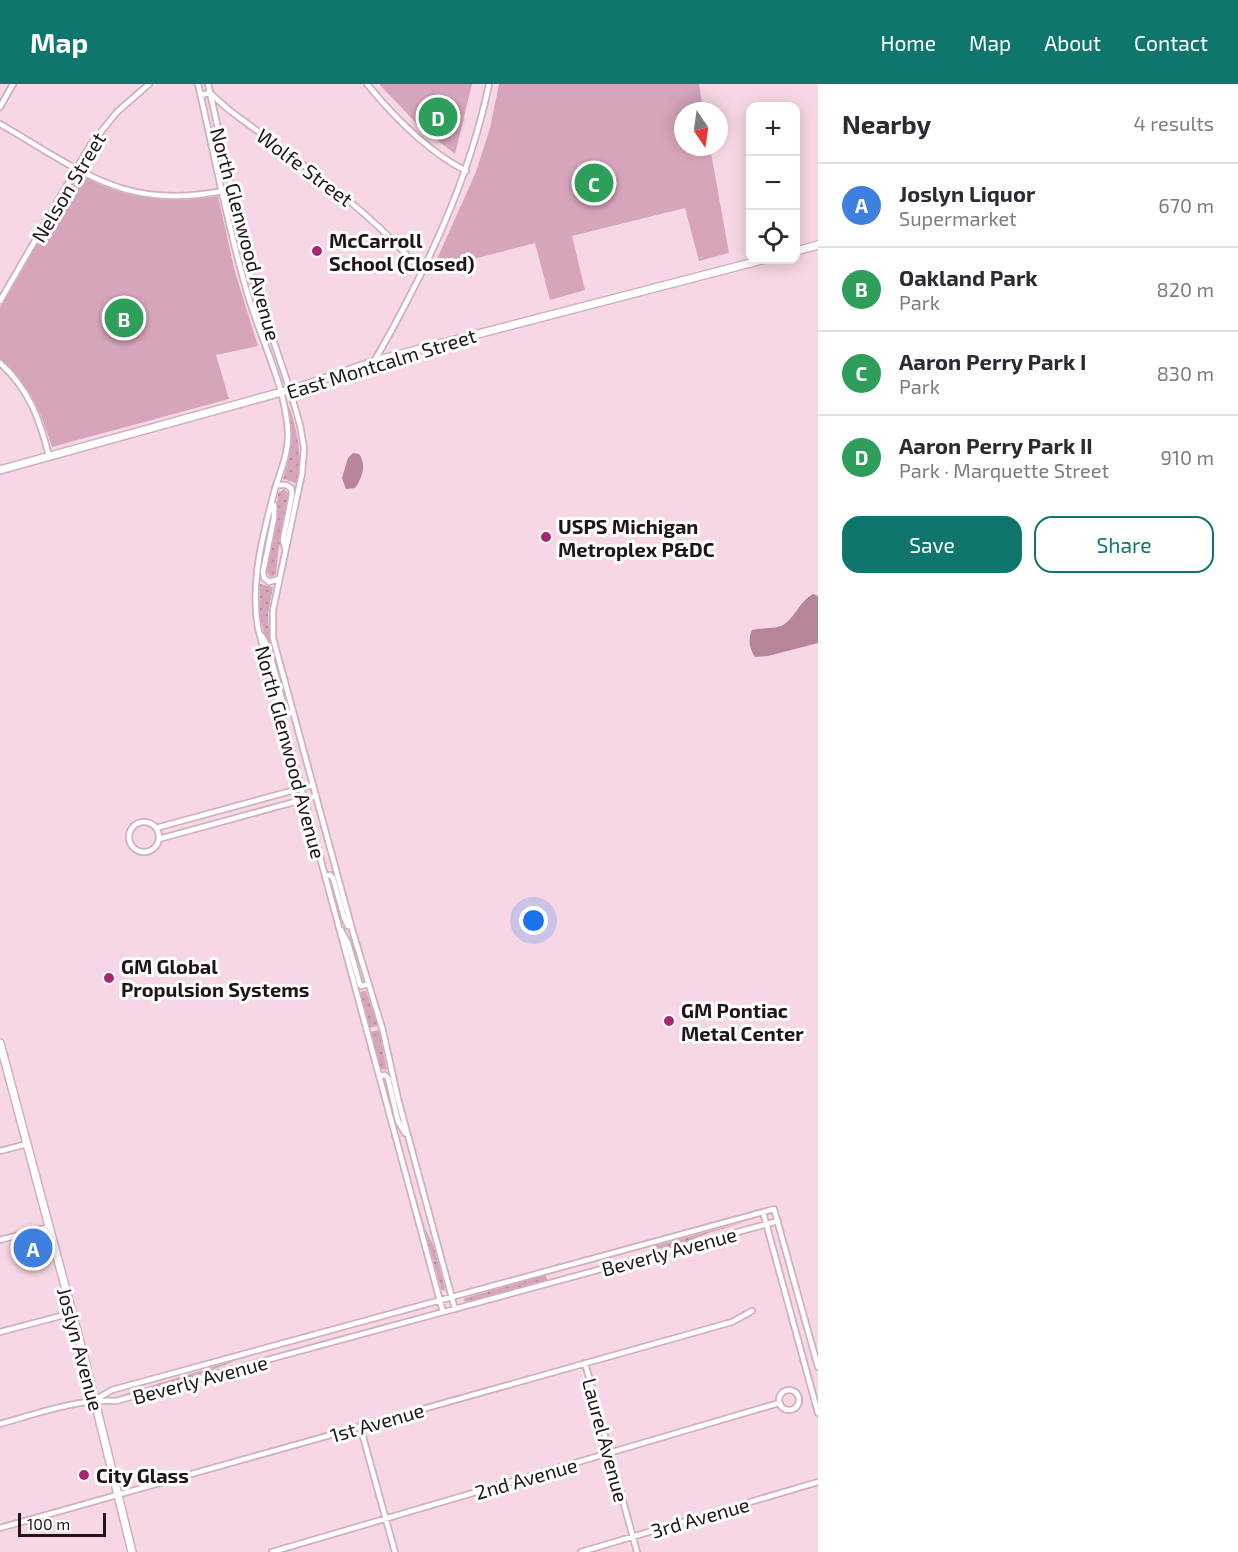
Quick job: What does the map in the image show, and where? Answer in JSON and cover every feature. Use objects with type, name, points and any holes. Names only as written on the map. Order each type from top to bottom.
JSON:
[{"type":"main road","points":[[800,250],[818,245]]},
{"type":"main road","name":"East Montcalm Street","points":[[0,470],[280,393],[374,362],[747,264]]},
{"type":"main road","name":"Joslyn Avenue","points":[[0,1042],[3,1066],[27,1144],[72,1313],[132,1552]]},
{"type":"street","points":[[0,107],[14,84]]},
{"type":"street","name":"Nelson Street","points":[[0,301],[91,144],[108,122],[148,84]]},
{"type":"street","name":"North Glenwood Avenue","points":[[198,84],[244,283],[280,393],[287,423],[286,456],[276,485],[257,572],[255,605],[258,628],[443,1312]]},
{"type":"street","name":"North Glenwood Avenue","points":[[208,84],[255,288],[290,390],[301,431],[304,458],[273,610],[272,631],[354,936],[385,1040],[398,1099],[455,1309]]},
{"type":"street","points":[[367,84],[416,135],[444,158],[465,171]]},
{"type":"street","points":[[374,362],[400,316],[465,171],[479,129],[489,84]]},
{"type":"street","points":[[201,95],[210,93]]},
{"type":"street","name":"Wolfe Street","points":[[210,93],[229,110],[359,208],[421,271]]},
{"type":"street","points":[[0,124],[76,169],[111,186],[148,195],[184,197],[231,189]]},
{"type":"street","points":[[0,363],[15,378],[33,405],[49,456]]},
{"type":"street","name":"North Glenwood Avenue","points":[[276,485],[286,485],[292,492],[283,540],[286,551]]},
{"type":"street","name":"North Glenwood Avenue","points":[[274,496],[274,518],[262,572],[264,579],[269,582],[279,579]]},
{"type":"street","name":"North Glenwood Avenue","points":[[258,628],[268,647],[285,710],[288,713],[293,712]]},
{"type":"street","points":[[156,828],[313,785]]},
{"type":"street","points":[[159,839],[156,828],[146,822],[138,824],[130,833],[130,841],[134,848],[145,852],[153,849],[159,839],[316,796]]},
{"type":"street","name":"North Glenwood Avenue","points":[[325,876],[330,875],[333,878],[344,917],[354,936]]},
{"type":"street","name":"North Glenwood Avenue","points":[[337,922],[348,943],[360,985],[368,984]]},
{"type":"street","name":"North Glenwood Avenue","points":[[379,1076],[384,1075],[388,1078],[399,1121],[409,1141]]},
{"type":"street","points":[[0,1151],[27,1144]]},
{"type":"street","name":"Beverly Avenue","points":[[774,1209],[778,1221],[116,1401],[95,1400],[112,1390],[774,1209]]},
{"type":"street","points":[[763,1212],[818,1413]]},
{"type":"street","points":[[778,1221],[818,1367]]},
{"type":"street","points":[[0,1240],[49,1227]]},
{"type":"street","name":"1st Avenue","points":[[0,1528],[732,1323],[752,1311]]},
{"type":"street","points":[[0,1332],[72,1313]]},
{"type":"street","name":"Laurel Avenue","points":[[585,1363],[637,1552]]},
{"type":"street","name":"2nd Avenue","points":[[786,1390],[794,1391],[799,1397],[798,1405],[792,1410],[784,1410],[780,1403],[780,1396],[786,1390]]},
{"type":"street","points":[[0,1424],[95,1400]]},
{"type":"street","name":"2nd Avenue","points":[[272,1552],[780,1403]]},
{"type":"street","points":[[360,1426],[394,1552]]},
{"type":"street","name":"3rd Avenue","points":[[581,1552],[818,1482]]},
{"type":"shaded area","points":[[379,84],[472,84],[455,154],[418,125]]},
{"type":"shaded area","points":[[499,84],[699,84],[702,102],[674,102],[674,156],[712,156],[729,253],[699,261],[685,208],[572,236],[585,290],[550,300],[535,243],[432,270],[476,172],[490,128]]},
{"type":"shaded area","points":[[81,175],[114,190],[147,198],[182,200],[218,196],[235,272],[258,346],[216,355],[229,399],[52,447],[33,399],[19,378],[0,359],[0,307],[75,177]]},
{"type":"shaded area","points":[[289,407],[298,445],[299,465],[296,483],[283,479],[291,444],[287,408]]},
{"type":"shaded area","points":[[353,453],[359,454],[363,463],[363,471],[355,488],[346,489],[342,478],[348,458]]},
{"type":"shaded area","points":[[284,489],[288,493],[289,500],[278,552],[276,575],[270,577],[265,568],[278,493]]},
{"type":"shaded area","points":[[260,584],[273,587],[268,614],[269,635],[287,709],[260,619]]},
{"type":"shaded area","points":[[813,594],[818,596],[818,643],[768,656],[755,657],[750,644],[752,630],[783,625]]},
{"type":"shaded area","points":[[366,991],[378,1026],[369,1028],[360,994]]},
{"type":"shaded area","points":[[379,1030],[387,1070],[381,1069],[370,1032]]},
{"type":"shaded area","points":[[414,1190],[425,1228],[434,1247],[444,1291],[441,1289]]},
{"type":"shaded area","points":[[748,1221],[686,1242],[651,1251],[651,1247]]},
{"type":"shaded area","points":[[546,1275],[547,1280],[466,1302],[463,1300],[465,1298]]},
{"type":"shaded area","points":[[242,1358],[197,1376],[115,1397]]},
{"type":"place","name":"Aaron Perry Park II","points":[[438,117]]},
{"type":"place","name":"Aaron Perry Park I","points":[[594,183]]},
{"type":"place","name":"McCarroll School (Closed)","points":[[317,251]]},
{"type":"place","name":"Oakland Park","points":[[124,318]]},
{"type":"place","name":"USPS Michigan Metroplex P&DC","points":[[546,537]]},
{"type":"place","name":"GM Global Propulsion Systems","points":[[109,978]]},
{"type":"place","name":"GM Pontiac Metal Center","points":[[669,1021]]},
{"type":"place","name":"Joslyn Liquor","points":[[33,1248]]},
{"type":"place","name":"City Glass","points":[[84,1475]]}]
